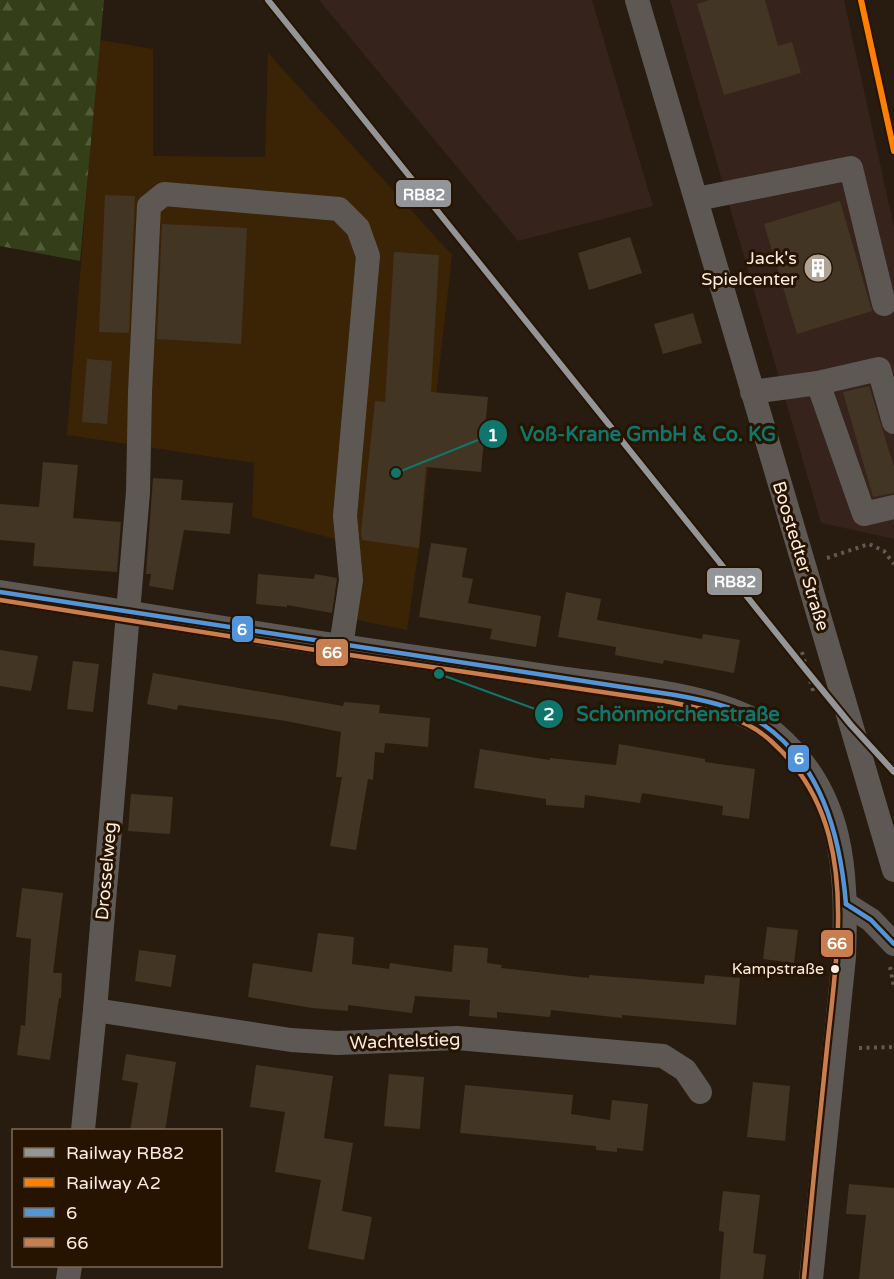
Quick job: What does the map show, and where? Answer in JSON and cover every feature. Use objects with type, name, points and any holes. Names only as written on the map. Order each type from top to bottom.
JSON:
[{"type":"street","name":"Boostedter Straße","points":[[637,0],[894,870]]},
{"type":"street","points":[[697,199],[850,168],[884,304]]},
{"type":"street","name":"Drosselweg","points":[[83,1129],[138,492],[140,392],[149,206],[164,194],[339,209],[358,228],[368,256],[345,516],[351,580],[341,646]]},
{"type":"street","points":[[752,392],[818,383],[879,369],[894,422]]},
{"type":"street","points":[[818,383],[864,514],[894,507]]},
{"type":"street","points":[[0,592],[660,693],[737,712],[757,721],[790,748],[817,785],[833,823],[840,847],[846,904],[844,957],[811,1279]]},
{"type":"street","points":[[846,904],[872,920],[894,944]]},
{"type":"street","name":"Wachtelstieg","points":[[95,1010],[291,1040],[338,1043],[457,1038],[663,1056],[685,1070],[700,1092]]},
{"type":"path","points":[[804,565],[869,544],[884,551],[894,564]]},
{"type":"path","points":[[835,1050],[894,1047]]},
{"type":"shaded area","points":[[319,0],[592,0],[653,206],[518,241]]},
{"type":"shaded area","points":[[670,0],[844,0],[894,227],[894,539],[821,523]]},
{"type":"shaded area","points":[[99,40],[153,49],[153,156],[265,157],[268,53],[452,255],[419,548],[407,630],[348,618],[335,539],[252,517],[254,463],[67,435]]},
{"type":"green space","points":[[0,0],[104,0],[80,261],[0,246]]},
{"type":"building","points":[[709,0],[765,0],[778,46],[792,42],[801,73],[724,95],[697,4]]},
{"type":"building","points":[[105,195],[135,196],[129,333],[99,332]]},
{"type":"building","name":"Jack's Spielcenter","points":[[840,201],[872,311],[797,334],[764,224]]},
{"type":"building","points":[[162,224],[247,228],[241,344],[157,339]]},
{"type":"building","points":[[630,237],[642,273],[589,290],[578,253]]},
{"type":"building","points":[[394,252],[439,255],[431,392],[488,397],[481,472],[426,467],[419,548],[362,540],[361,532],[375,401],[385,402]]},
{"type":"building","points":[[693,313],[702,343],[663,354],[654,324]]},
{"type":"building","points":[[87,359],[112,361],[107,424],[82,422]]},
{"type":"building","points":[[869,386],[894,467],[894,493],[873,497],[843,392]]},
{"type":"building","points":[[43,462],[78,465],[73,518],[121,522],[117,572],[33,566],[35,543],[0,540],[0,504],[39,507]]},
{"type":"building","points":[[153,478],[183,480],[181,500],[233,503],[230,534],[184,530],[173,590],[149,586],[151,574],[146,574]]},
{"type":"building","points":[[431,543],[467,548],[462,577],[473,579],[468,603],[541,616],[536,647],[490,639],[492,629],[419,617]]},
{"type":"building","points":[[258,574],[314,579],[315,574],[337,578],[332,613],[287,605],[287,607],[256,604]]},
{"type":"building","points":[[566,592],[601,599],[597,620],[702,639],[703,634],[740,640],[734,673],[664,660],[663,664],[615,655],[616,647],[558,637]]},
{"type":"building","points":[[0,650],[38,656],[31,691],[0,686]]},
{"type":"building","points":[[73,661],[99,664],[93,712],[67,709]]},
{"type":"building","points":[[153,673],[343,706],[344,702],[380,705],[379,713],[430,718],[428,747],[385,743],[384,753],[375,752],[373,780],[368,779],[356,850],[330,846],[342,777],[336,777],[341,732],[286,721],[178,705],[177,710],[147,704]]},
{"type":"building","points":[[619,744],[705,759],[705,762],[755,769],[749,819],[722,815],[723,806],[642,793],[640,803],[585,795],[584,808],[546,805],[546,799],[474,788],[480,749],[550,760],[550,758],[616,765]]},
{"type":"building","points":[[131,794],[173,797],[170,834],[128,831]]},
{"type":"building","points":[[22,888],[63,893],[53,973],[62,973],[61,998],[59,998],[50,1060],[17,1055],[21,1025],[25,1026],[31,939],[16,937]]},
{"type":"building","points":[[767,927],[798,930],[794,963],[763,959]]},
{"type":"building","points":[[318,933],[354,937],[352,964],[389,969],[390,963],[452,972],[454,945],[488,948],[487,963],[502,965],[501,968],[589,978],[589,975],[704,984],[705,975],[740,978],[736,1025],[622,1015],[622,1018],[551,1010],[550,1017],[497,1012],[497,1018],[469,1016],[470,1000],[415,996],[412,1013],[348,1005],[348,1011],[312,1008],[248,997],[253,963],[312,972]]},
{"type":"building","points":[[139,950],[176,955],[171,987],[135,981]]},
{"type":"building","points":[[126,1054],[176,1062],[165,1129],[130,1129],[138,1083],[122,1080]]},
{"type":"building","points":[[256,1065],[333,1076],[324,1138],[353,1143],[342,1211],[372,1217],[364,1260],[308,1249],[321,1180],[275,1172],[285,1112],[250,1107]]},
{"type":"building","points":[[389,1074],[424,1077],[420,1129],[384,1126]]},
{"type":"building","points":[[753,1082],[790,1086],[785,1141],[747,1137]]},
{"type":"building","points":[[465,1085],[573,1095],[571,1114],[610,1120],[612,1100],[648,1104],[643,1151],[617,1148],[617,1152],[596,1150],[596,1146],[460,1133]]},
{"type":"building","points":[[849,1184],[894,1188],[894,1279],[859,1279],[866,1215],[846,1214]]},
{"type":"building","points":[[723,1191],[760,1195],[753,1253],[766,1255],[763,1279],[720,1279],[724,1232],[719,1231],[719,1228]]},
{"type":"rail line","name":"RB82","points":[[268,0],[806,670],[851,725],[894,772]]},
{"type":"rail line","name":"A2","points":[[861,0],[894,151]]},
{"type":"transit line","name":"6","points":[[0,592],[675,695],[728,708],[758,721],[780,737],[812,778],[832,826],[839,852],[846,904]]},
{"type":"transit line","name":"66","points":[[0,600],[309,649],[670,702],[710,711],[749,725],[771,741],[799,772],[820,809],[829,836],[837,888],[835,969],[804,1278]]},
{"type":"transit line","name":"6","points":[[846,904],[871,920],[894,944]]},
{"type":"place","name":"Jack's Spielcenter","points":[[818,268]]},
{"type":"place","name":"Voß-Krane GmbH & Co. KG","points":[[396,473]]},
{"type":"place","name":"Schönmörchenstraße","points":[[439,674]]},
{"type":"place","name":"Kampstraße","points":[[835,969]]}]
